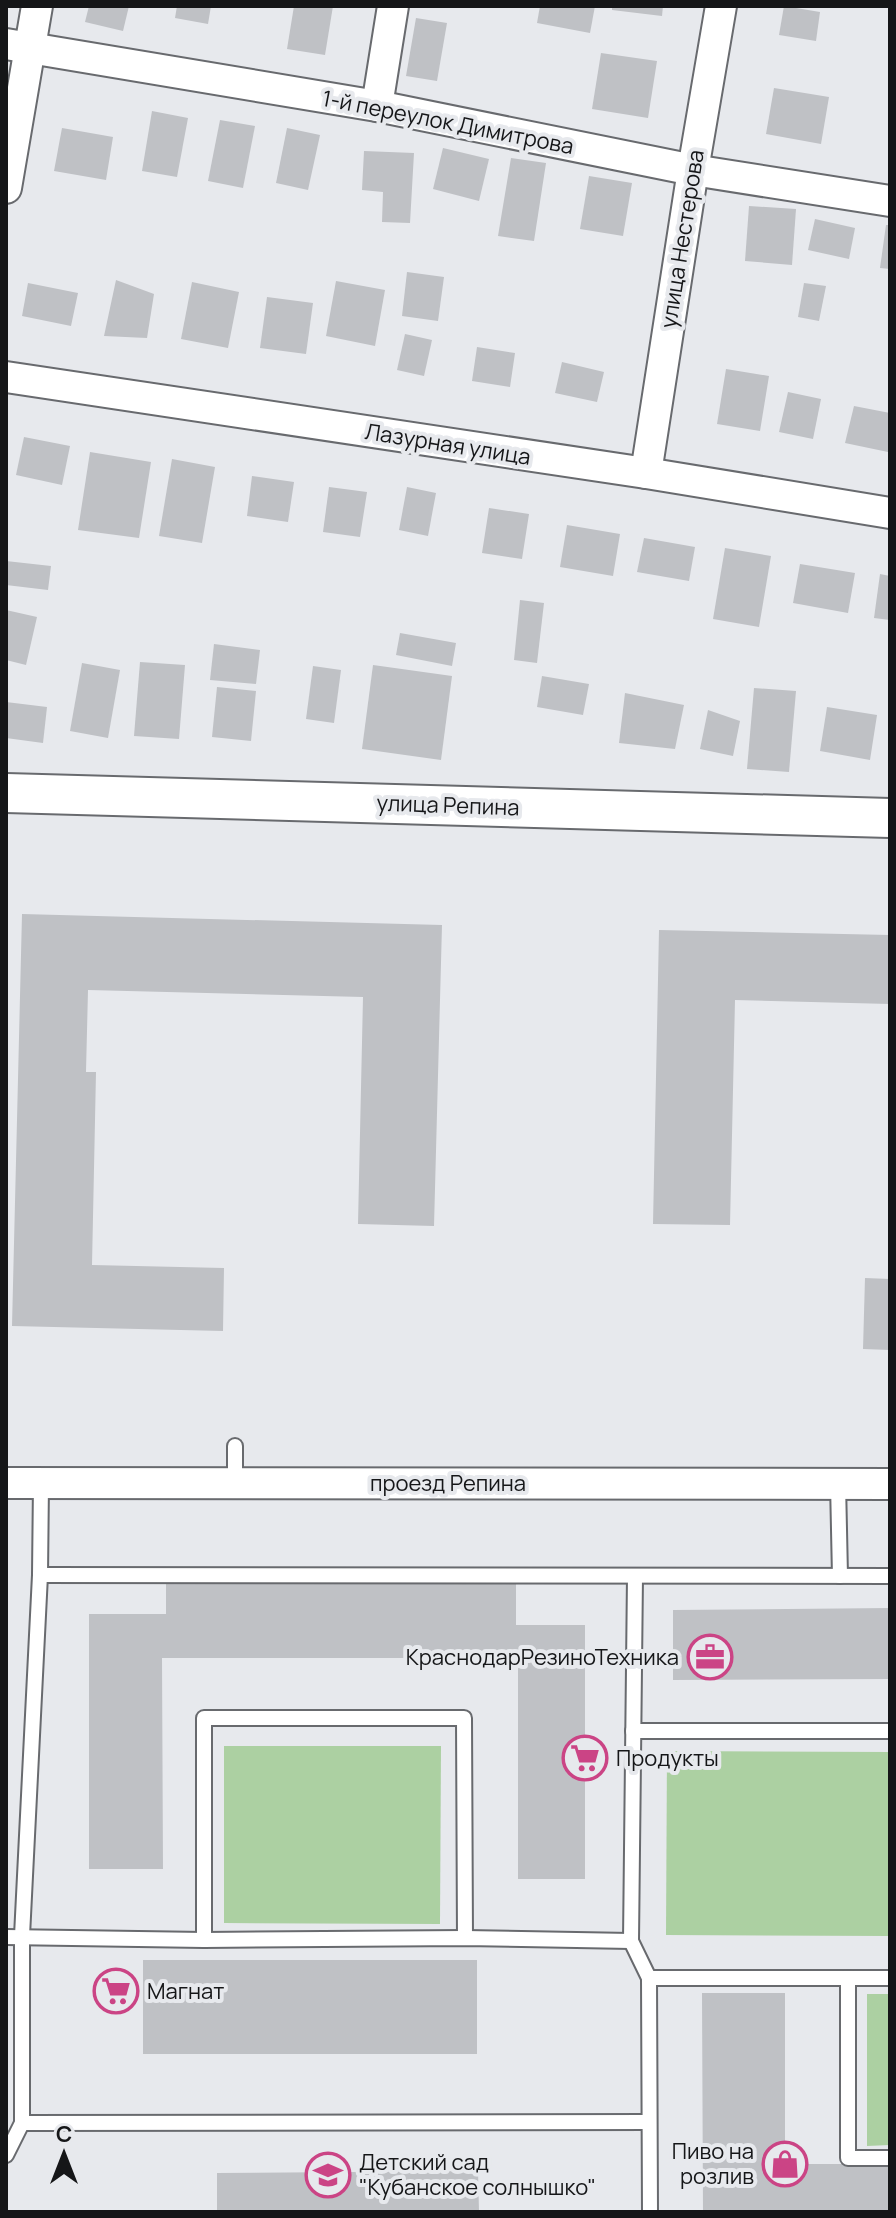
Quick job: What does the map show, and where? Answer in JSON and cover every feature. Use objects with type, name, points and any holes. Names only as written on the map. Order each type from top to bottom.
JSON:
[{"type":"street","points":[[6,188],[18,46],[37,6]]},
{"type":"street","points":[[377,106],[393,6]]},
{"type":"street","name":"улица Нестерова","points":[[646,473],[721,6]]},
{"type":"street","name":"1-й переулок Димитрова","points":[[18,46],[377,106],[693,170],[890,201]]},
{"type":"street","name":"Лазурная улица","points":[[6,377],[646,473],[890,513]]},
{"type":"street","name":"улица Репина","points":[[6,793],[890,818]]},
{"type":"street","name":"проезд Репина","points":[[6,1483],[890,1484]]},
{"type":"lane","points":[[235,1446],[235,1483]]},
{"type":"lane","points":[[6,2155],[22,2123],[22,1936],[40,1575],[41,1483]]},
{"type":"lane","points":[[838,1483],[840,1576]]},
{"type":"lane","points":[[40,1575],[890,1576]]},
{"type":"lane","points":[[635,1576],[631,1941],[649,1978],[650,2212]]},
{"type":"lane","points":[[204,1940],[204,1718],[464,1718],[465,1938]]},
{"type":"lane","points":[[633,1731],[890,1731]]},
{"type":"lane","points":[[6,1937],[631,1941]]},
{"type":"lane","points":[[649,1978],[890,1978]]},
{"type":"lane","points":[[848,1978],[848,2158],[890,2158]]},
{"type":"lane","points":[[22,2123],[649,2122]]},
{"type":"green space","points":[[224,1746],[441,1746],[440,1924],[224,1923]]},
{"type":"green space","points":[[667,1751],[890,1752],[890,1936],[666,1935]]},
{"type":"green space","points":[[867,1994],[890,1994],[890,2145],[867,2146]]},
{"type":"building","points":[[89,6],[129,6],[123,31],[85,22]]},
{"type":"building","points":[[177,6],[211,6],[208,24],[175,18]]},
{"type":"building","points":[[294,6],[333,6],[325,55],[287,49]]},
{"type":"building","points":[[540,6],[595,6],[590,33],[537,23]]},
{"type":"building","points":[[612,6],[663,6],[662,16],[612,10]]},
{"type":"building","points":[[784,6],[820,12],[816,41],[779,35]]},
{"type":"building","points":[[416,18],[447,23],[437,81],[406,76]]},
{"type":"building","points":[[601,53],[657,61],[648,118],[592,109]]},
{"type":"building","points":[[774,88],[829,97],[821,144],[766,134]]},
{"type":"building","points":[[152,111],[188,118],[177,177],[142,171]]},
{"type":"building","points":[[220,120],[255,126],[243,188],[208,181]]},
{"type":"building","points":[[62,128],[113,137],[106,180],[54,171]]},
{"type":"building","points":[[287,128],[320,135],[308,190],[276,183]]},
{"type":"building","points":[[443,148],[489,159],[479,201],[433,189]]},
{"type":"building","points":[[364,151],[414,153],[410,223],[382,222],[383,192],[362,190]]},
{"type":"building","points":[[511,158],[546,163],[534,241],[498,236]]},
{"type":"building","points":[[589,176],[632,183],[623,236],[580,229]]},
{"type":"building","points":[[749,206],[796,209],[792,265],[745,261]]},
{"type":"building","points":[[815,219],[855,228],[849,259],[808,250]]},
{"type":"building","points":[[886,225],[890,225],[890,269],[880,268]]},
{"type":"building","points":[[407,272],[444,277],[438,321],[402,316]]},
{"type":"building","points":[[116,280],[154,294],[147,338],[104,336]]},
{"type":"building","points":[[336,281],[385,290],[375,346],[326,336]]},
{"type":"building","points":[[192,282],[239,292],[228,348],[181,339]]},
{"type":"building","points":[[28,283],[78,293],[71,326],[22,316]]},
{"type":"building","points":[[804,283],[826,286],[819,321],[798,317]]},
{"type":"building","points":[[267,297],[313,303],[306,354],[260,348]]},
{"type":"building","points":[[405,334],[432,340],[424,376],[397,370]]},
{"type":"building","points":[[477,347],[515,353],[510,387],[472,381]]},
{"type":"building","points":[[562,362],[604,372],[597,402],[555,393]]},
{"type":"building","points":[[726,369],[769,376],[760,431],[717,424]]},
{"type":"building","points":[[788,392],[821,399],[813,439],[779,432]]},
{"type":"building","points":[[854,406],[890,413],[888,452],[845,443]]},
{"type":"building","points":[[24,437],[70,446],[62,485],[16,475]]},
{"type":"building","points":[[90,452],[151,462],[139,538],[78,530]]},
{"type":"building","points":[[172,459],[215,467],[202,543],[159,536]]},
{"type":"building","points":[[252,476],[294,482],[288,522],[247,516]]},
{"type":"building","points":[[329,487],[367,492],[360,537],[323,532]]},
{"type":"building","points":[[407,487],[436,493],[428,536],[399,530]]},
{"type":"building","points":[[489,508],[529,514],[522,559],[482,553]]},
{"type":"building","points":[[567,525],[620,534],[613,576],[560,567]]},
{"type":"building","points":[[644,538],[695,547],[689,581],[637,572]]},
{"type":"building","points":[[725,548],[771,556],[759,627],[713,619]]},
{"type":"building","points":[[6,561],[51,566],[48,590],[6,585]]},
{"type":"building","points":[[800,564],[855,573],[848,613],[793,603]]},
{"type":"building","points":[[880,574],[890,576],[890,620],[874,618]]},
{"type":"building","points":[[520,600],[544,603],[537,663],[514,660]]},
{"type":"building","points":[[6,610],[37,617],[26,665],[6,660]]},
{"type":"building","points":[[400,633],[456,643],[452,666],[396,655]]},
{"type":"building","points":[[214,644],[260,650],[256,684],[210,680]]},
{"type":"building","points":[[140,662],[185,665],[179,739],[134,736]]},
{"type":"building","points":[[82,663],[120,670],[108,738],[70,731]]},
{"type":"building","points":[[373,665],[452,676],[441,760],[362,749]]},
{"type":"building","points":[[313,666],[341,670],[334,723],[306,719]]},
{"type":"building","points":[[542,676],[589,684],[583,715],[537,707]]},
{"type":"building","points":[[217,687],[256,691],[251,741],[212,737]]},
{"type":"building","points":[[754,688],[796,691],[789,772],[747,769]]},
{"type":"building","points":[[625,693],[684,705],[675,749],[619,743]]},
{"type":"building","points":[[6,702],[47,707],[43,743],[6,738]]},
{"type":"building","points":[[827,707],[877,715],[870,760],[820,751]]},
{"type":"building","points":[[708,710],[740,721],[733,756],[700,749]]},
{"type":"building","points":[[22,914],[442,925],[434,1226],[358,1224],[363,997],[88,990],[86,1072],[96,1072],[92,1265],[224,1268],[223,1331],[12,1326]]},
{"type":"building","points":[[659,930],[890,935],[890,1004],[735,1000],[730,1225],[653,1224]]},
{"type":"building","points":[[865,1278],[890,1279],[890,1350],[863,1349]]},
{"type":"building","points":[[166,1583],[516,1583],[516,1625],[585,1625],[585,1879],[518,1879],[518,1658],[162,1658],[163,1869],[89,1869],[89,1614],[166,1614]]},
{"type":"building","points":[[890,1608],[890,1679],[673,1680],[673,1610]]},
{"type":"building","points":[[143,1960],[477,1960],[477,2054],[143,2054]]},
{"type":"building","points":[[702,1993],[785,1993],[785,2164],[890,2164],[890,2212],[703,2212]]},
{"type":"building","points":[[478,2171],[479,2212],[217,2212],[217,2173]]},
{"type":"place","name":"КраснодарРезиноТехника","points":[[710,1657]]},
{"type":"place","name":"Продукты","points":[[585,1758]]},
{"type":"place","name":"Магнат","points":[[116,1991]]},
{"type":"place","name":"Пиво на розлив","points":[[785,2164]]},
{"type":"place","name":"Детский сад \"Кубанское солнышко\"","points":[[328,2175]]}]
